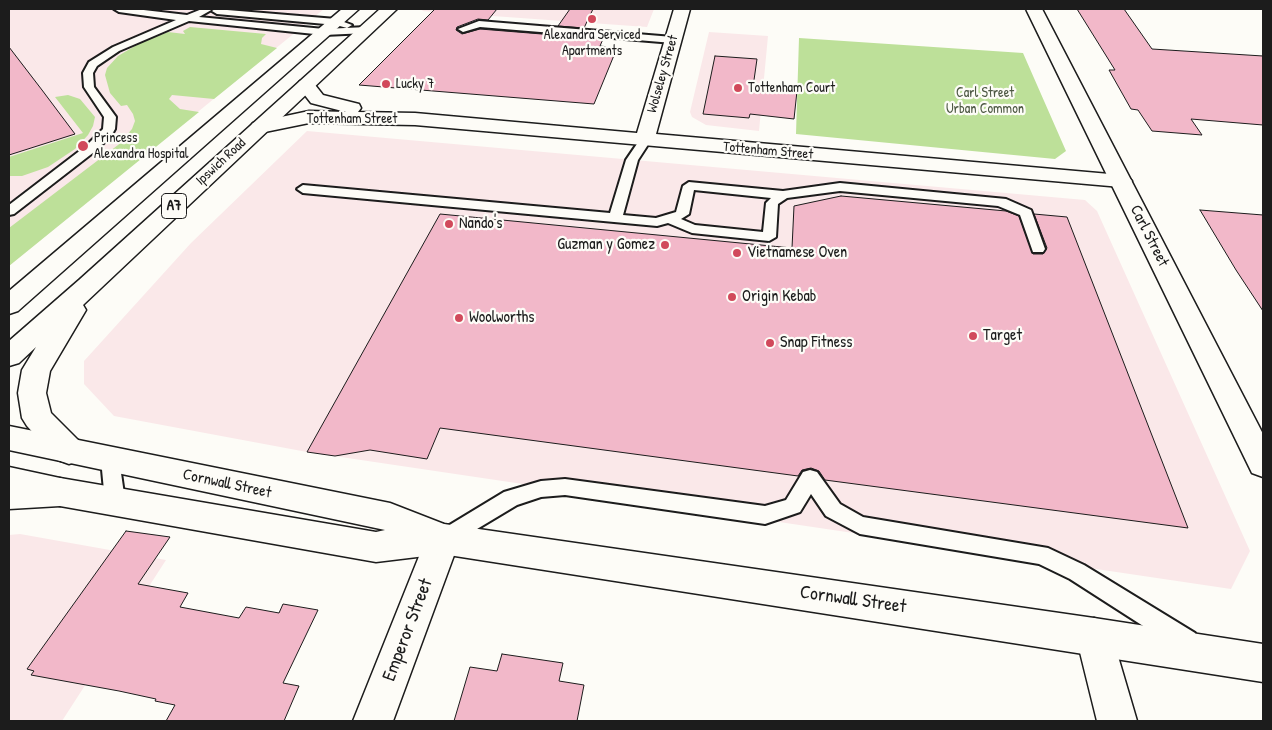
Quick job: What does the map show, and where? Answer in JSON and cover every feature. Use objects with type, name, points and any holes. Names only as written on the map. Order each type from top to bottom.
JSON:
[{"type":"main road","name":"Ipswich Road","points":[[9,305],[351,9]]},
{"type":"main road","name":"Ipswich Road","points":[[9,356],[88,286],[389,9]]},
{"type":"main road","name":"Wolseley Street","points":[[645,140],[682,9]]},
{"type":"main road","name":"Carl Street","points":[[1034,9],[1263,464]]},
{"type":"main road","name":"Tottenham Street","points":[[306,85],[317,99],[338,106],[415,119]]},
{"type":"main road","name":"Tottenham Street","points":[[260,127],[309,117],[415,119],[1121,181]]},
{"type":"main road","points":[[69,451],[37,418],[32,393],[36,370],[88,286]]},
{"type":"main road","name":"Cornwall Street","points":[[9,438],[390,517],[443,539],[1263,663]]},
{"type":"main road","name":"Cornwall Street","points":[[9,480],[60,492],[376,547],[443,539]]},
{"type":"main road","points":[[9,495],[60,492]]},
{"type":"main road","name":"Emperor Street","points":[[373,721],[443,539]]},
{"type":"main road","points":[[1094,636],[1116,721]]},
{"type":"lane","points":[[119,9],[367,30]]},
{"type":"lane","points":[[274,16],[286,9]]},
{"type":"lane","points":[[9,211],[98,142],[109,129],[110,117],[89,87],[88,73],[93,64],[116,49],[191,14],[208,10],[243,11],[330,27],[367,30]]},
{"type":"lane","points":[[463,29],[478,24],[673,40]]},
{"type":"lane","points":[[615,218],[632,160],[645,140]]},
{"type":"lane","points":[[303,189],[657,222],[682,214],[689,186],[783,195],[840,187],[1001,202],[1026,213],[1038,249]]},
{"type":"lane","points":[[668,218],[692,229],[770,237],[772,203],[783,195]]},
{"type":"lane","points":[[110,459],[115,502]]},
{"type":"lane","points":[[443,539],[511,498],[541,490],[565,487],[765,515],[793,506],[810,478],[833,510],[860,525],[1042,554],[1077,572],[1208,654]]},
{"type":"shaded area","name":"Princess Alexandra Hospital","points":[[9,9],[324,9],[9,266]]},
{"type":"shaded area","name":"Alexandra Serviced Apartments","points":[[424,9],[654,9],[647,27],[422,11]]},
{"type":"shaded area","points":[[709,32],[768,36],[759,131],[706,125],[692,117],[690,112]]},
{"type":"shaded area","points":[[307,131],[1085,200],[1097,211],[1250,551],[1231,589],[307,452],[114,416],[84,384],[84,361],[191,243]]},
{"type":"shaded area","points":[[20,534],[166,560],[62,721],[9,721],[9,535]]},
{"type":"green space","points":[[190,27],[266,34],[262,38],[261,44],[277,48],[214,99],[172,95],[169,99],[180,109],[199,112],[9,266],[9,228],[118,145],[132,129],[135,121],[133,114],[127,105],[121,106],[110,93],[105,75],[107,68],[118,56],[140,43],[168,32],[185,34],[183,31]]},
{"type":"green space","name":"Carl Street Urban Common","points":[[799,38],[1023,53],[1066,151],[1055,159],[796,134]]},
{"type":"green space","points":[[68,95],[80,99],[95,117],[88,135],[75,149],[48,167],[22,176],[9,176],[9,157],[83,133],[55,97]]},
{"type":"building","points":[[435,9],[497,9],[488,20],[478,19],[457,27],[456,30],[462,34],[480,29],[603,39],[600,46],[617,48],[594,104],[359,85]]},
{"type":"building","points":[[570,9],[593,9],[584,28],[558,26]]},
{"type":"building","points":[[1077,9],[1124,9],[1152,49],[1263,56],[1263,125],[1191,119],[1202,135],[1152,131],[1138,110],[1131,109],[1109,70],[1115,70]]},
{"type":"building","points":[[9,47],[42,90],[75,134],[9,155]]},
{"type":"building","name":"Tottenham Court","points":[[715,56],[757,59],[753,87],[797,91],[794,119],[750,114],[749,118],[703,114]]},
{"type":"building","points":[[841,196],[1006,211],[1019,216],[1033,254],[1043,254],[1047,248],[1034,214],[1067,217],[1188,528],[825,480],[819,471],[811,468],[802,470],[798,476],[440,428],[427,459],[370,450],[335,456],[307,452],[440,214],[792,248],[794,206]]},
{"type":"building","points":[[1200,210],[1263,215],[1263,311],[1236,270]]},
{"type":"building","points":[[126,531],[170,537],[138,584],[188,593],[180,607],[239,618],[246,607],[279,613],[283,604],[318,610],[283,683],[299,686],[284,721],[166,721],[175,705],[119,691],[31,675],[34,671],[27,669]]},
{"type":"building","points":[[502,654],[563,663],[559,681],[584,685],[577,721],[454,721],[470,667],[497,671]]},
{"type":"place","name":"Alexandra Serviced Apartments","points":[[592,19]]},
{"type":"place","name":"Lucky 7","points":[[386,84]]},
{"type":"place","name":"Tottenham Court","points":[[738,88]]},
{"type":"place","name":"Princess Alexandra Hospital","points":[[83,146]]},
{"type":"place","name":"Nando's","points":[[449,224]]},
{"type":"place","name":"Guzman y Gomez","points":[[665,245]]},
{"type":"place","name":"Vietnamese Oven","points":[[737,253]]},
{"type":"place","name":"Origin Kebab","points":[[732,297]]},
{"type":"place","name":"Woolworths","points":[[459,318]]},
{"type":"place","name":"Target","points":[[973,336]]},
{"type":"place","name":"Snap Fitness","points":[[770,343]]}]
